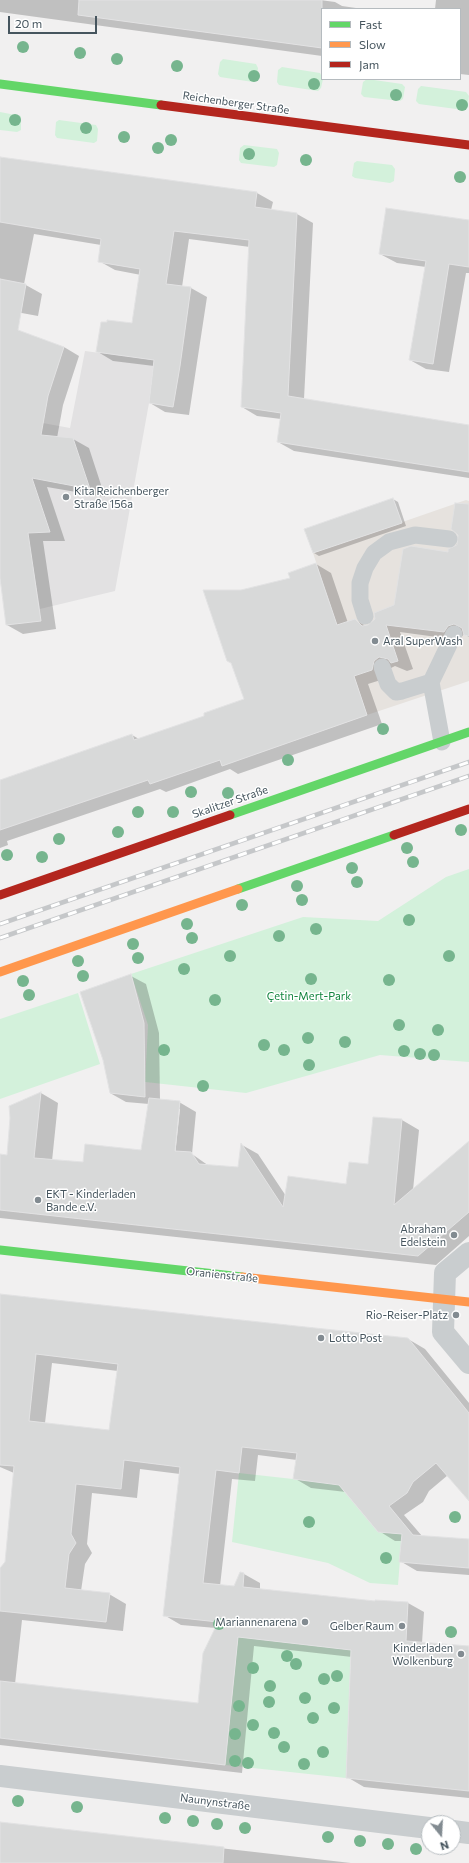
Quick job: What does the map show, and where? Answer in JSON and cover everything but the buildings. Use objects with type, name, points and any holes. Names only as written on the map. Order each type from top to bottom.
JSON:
[{"type":"main road","name":"Reichenberger Straße","points":[[0,84],[469,146]]},
{"type":"main road","name":"Skalitzer Straße","points":[[0,896],[469,732]]},
{"type":"main road","points":[[0,972],[469,809]]},
{"type":"main road","name":"Oranienstraße","points":[[0,1250],[444,1299]]},
{"type":"main road","points":[[444,1299],[469,1302]]},
{"type":"street","points":[[469,1253],[445,1273],[443,1332],[469,1363]]},
{"type":"street","name":"Naunynstraße","points":[[0,1776],[421,1827]]},
{"type":"lane","points":[[365,616],[360,600],[360,583],[365,568],[374,554],[389,542],[415,535],[450,539]]},
{"type":"lane","points":[[442,742],[431,682],[454,634]]},
{"type":"lane","points":[[382,667],[388,684],[396,692],[402,692],[431,682]]},
{"type":"shaded area","name":"Kita Reichenberger Straße 156a","points":[[85,351],[154,360],[149,403],[115,591],[40,609],[33,567],[0,570],[43,423],[70,428]]},
{"type":"shaded area","points":[[466,500],[469,501],[469,681],[367,715],[313,553]]},
{"type":"green space","points":[[223,59],[256,64],[258,68],[257,80],[253,82],[220,77],[218,74],[220,62]]},
{"type":"green space","points":[[282,67],[320,73],[321,80],[323,80],[321,88],[318,91],[279,85],[277,82],[278,70]]},
{"type":"green space","points":[[366,80],[374,80],[402,84],[405,87],[403,99],[400,101],[364,97],[361,94],[363,82]]},
{"type":"green space","points":[[421,86],[466,92],[469,96],[467,108],[464,110],[419,104],[416,101],[418,89]]},
{"type":"green space","points":[[0,112],[21,116],[21,130],[17,132],[0,130]]},
{"type":"green space","points":[[59,120],[96,125],[98,129],[97,141],[94,143],[57,138],[55,135],[56,122]]},
{"type":"green space","points":[[244,145],[277,149],[279,153],[277,165],[274,167],[241,163],[239,160],[240,148]]},
{"type":"green space","points":[[357,161],[392,165],[395,169],[394,181],[390,183],[355,178],[352,176],[354,163]]},
{"type":"green space","name":"Çetin-Mert-Park","points":[[469,869],[469,1062],[380,1055],[246,1093],[145,1082],[148,1025],[131,974],[303,917],[378,921],[446,877]]},
{"type":"green space","points":[[78,993],[100,1064],[0,1099],[0,1019]]},
{"type":"green space","points":[[239,1473],[338,1484],[378,1532],[402,1534],[398,1585],[370,1583],[328,1563],[232,1542]]},
{"type":"green space","points":[[238,1637],[351,1650],[346,1778],[225,1765]]},
{"type":"railway","points":[[0,924],[469,762]]},
{"type":"railway","points":[[0,938],[469,776]]},
{"type":"traffic: fast","points":[[0,84],[161,105]]},
{"type":"traffic: fast","points":[[230,815],[469,732]]},
{"type":"traffic: fast","points":[[238,889],[394,835]]},
{"type":"traffic: fast","points":[[0,1250],[242,1277]]},
{"type":"traffic: slow","points":[[0,972],[238,889]]},
{"type":"traffic: slow","points":[[242,1277],[469,1302]]},
{"type":"traffic: jam","points":[[161,105],[469,145]]},
{"type":"traffic: jam","points":[[394,835],[469,809]]},
{"type":"traffic: jam","points":[[0,895],[230,815]]},
{"type":"place","name":"Kita Reichenberger Straße 156a","points":[[66,497]]},
{"type":"place","name":"Aral SuperWash","points":[[375,641]]},
{"type":"place","name":"EKT - Kinderladen Bande e.V.","points":[[38,1200]]},
{"type":"place","name":"Abraham Edelstein","points":[[454,1235]]},
{"type":"place","name":"Rio-Reiser-Platz","points":[[456,1315]]},
{"type":"place","name":"Lotto Post","points":[[321,1338]]},
{"type":"place","name":"Mariannenarena","points":[[305,1622]]},
{"type":"place","name":"Gelber Raum","points":[[402,1626]]},
{"type":"place","name":"Kinderladen Wolkenburg","points":[[461,1654]]}]
